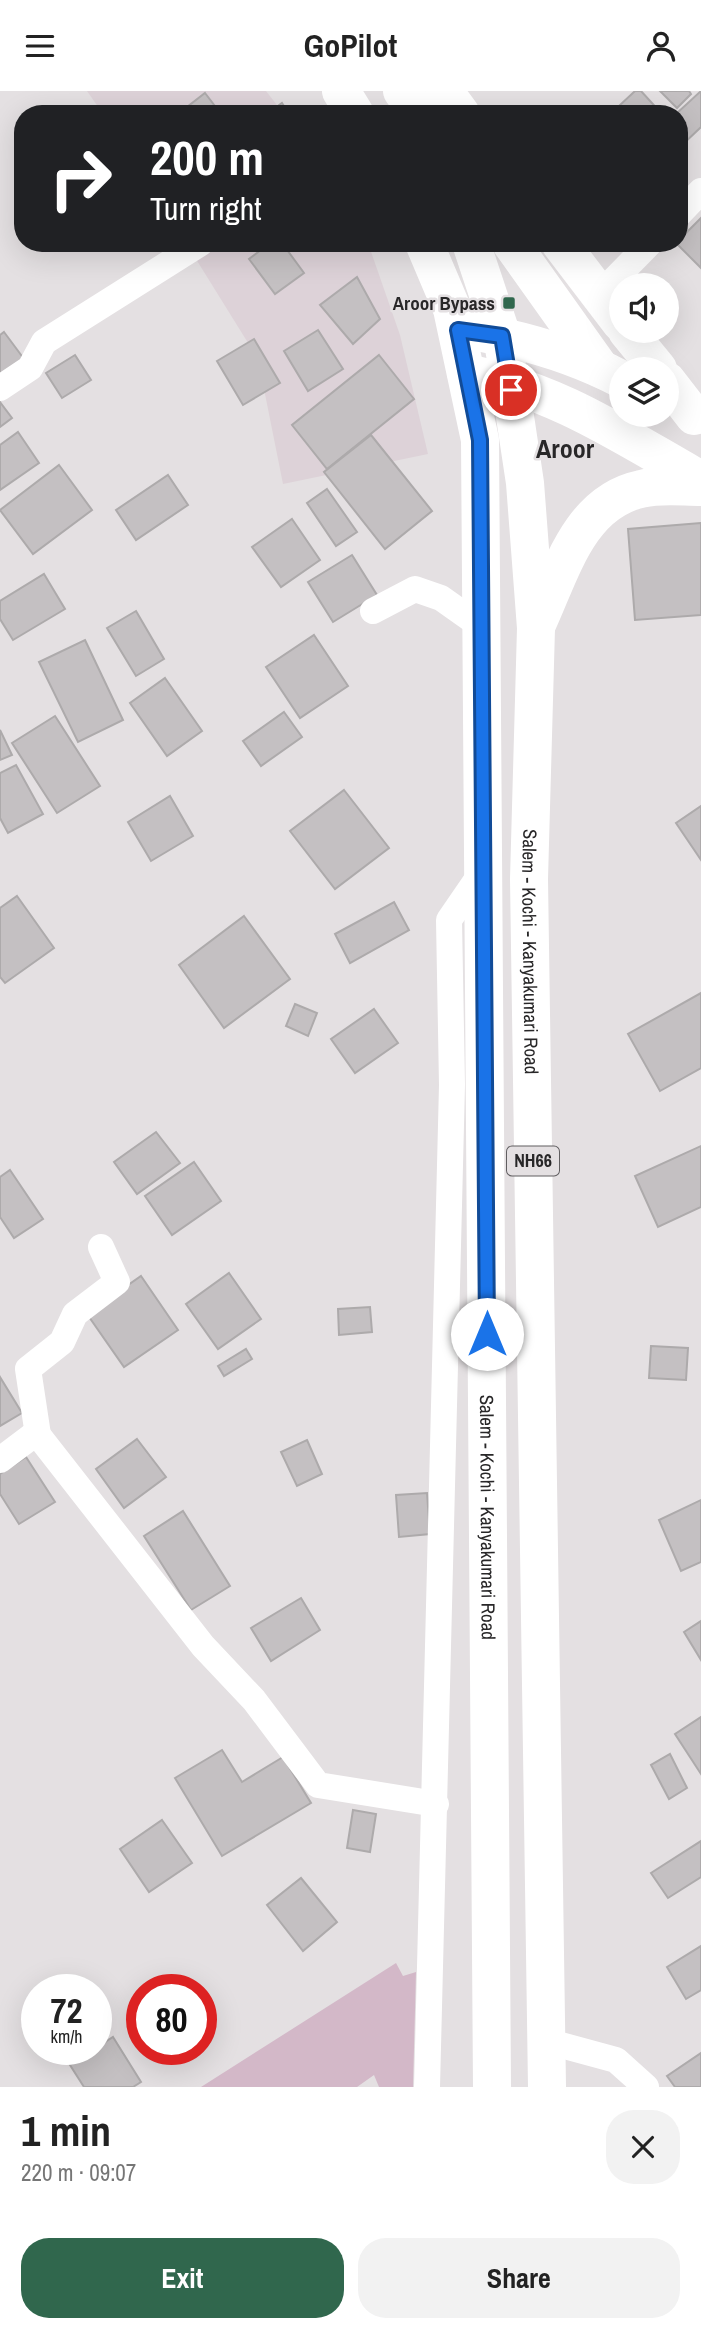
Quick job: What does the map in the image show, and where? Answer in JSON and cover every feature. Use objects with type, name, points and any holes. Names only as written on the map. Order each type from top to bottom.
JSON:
[{"type":"main road","name":"Salem - Kochi - Kanyakumari Road","points":[[428,252],[442,279],[458,330],[480,440],[492,2087]]},
{"type":"main road","name":"Salem - Kochi - Kanyakumari Road","points":[[474,252],[502,336],[525,483],[536,628],[529,879],[547,2087]]},
{"type":"main road","points":[[519,252],[609,370]]},
{"type":"main road","points":[[566,252],[609,308]]},
{"type":"main road","points":[[458,330],[502,336],[609,372]]},
{"type":"main road","points":[[637,343],[648,357]]},
{"type":"main road","points":[[466,373],[509,381],[573,406],[701,480]]},
{"type":"main road","points":[[536,628],[573,543],[600,510],[642,488],[701,487]]},
{"type":"street","points":[[688,205],[701,191]]},
{"type":"street","points":[[0,388],[30,368],[44,342],[187,252]]},
{"type":"street","points":[[632,273],[645,252]]},
{"type":"street","points":[[373,611],[415,589],[441,598],[482,627]]},
{"type":"street","points":[[428,2087],[452,1085],[449,920],[485,868]]},
{"type":"street","points":[[101,1247],[117,1282],[75,1314],[62,1342],[28,1369],[38,1436],[203,1646],[254,1700],[318,1785],[436,1804]]},
{"type":"street","points":[[0,1460],[36,1433],[38,1436]]},
{"type":"street","points":[[546,2041],[616,2060],[646,2087]]},
{"type":"shaded area","points":[[87,91],[266,91],[277,105],[97,105]]},
{"type":"shaded area","points":[[192,252],[371,252],[400,335],[428,454],[283,484],[258,359]]},
{"type":"shaded area","points":[[396,1963],[403,1976],[416,1972],[413,2087],[379,2087],[374,2075],[357,2087],[201,2087]]},
{"type":"building","points":[[635,91],[641,91],[654,105],[620,105]]},
{"type":"building","points":[[660,91],[689,91],[691,94],[680,105],[674,105]]},
{"type":"building","points":[[701,91],[701,127],[688,139],[688,105],[686,105]]},
{"type":"building","points":[[205,93],[214,105],[190,105]]},
{"type":"building","points":[[701,218],[701,268],[685,252],[688,252],[688,231]]},
{"type":"building","points":[[258,252],[289,252],[304,273],[275,294],[249,259]]},
{"type":"building","points":[[357,277],[380,319],[353,344],[320,305]]},
{"type":"building","points":[[318,330],[343,369],[308,391],[284,351]]},
{"type":"building","points":[[4,332],[27,363],[0,381],[0,335]]},
{"type":"building","points":[[254,339],[280,383],[243,405],[217,361]]},
{"type":"building","points":[[75,355],[91,380],[62,398],[46,373]]},
{"type":"building","points":[[379,355],[414,399],[327,469],[292,425]]},
{"type":"building","points":[[0,402],[12,418],[0,427]]},
{"type":"building","points":[[18,432],[39,463],[0,490],[0,445]]},
{"type":"building","points":[[371,435],[432,511],[385,549],[324,472]]},
{"type":"building","points":[[59,465],[92,510],[33,554],[0,510]]},
{"type":"building","points":[[168,475],[188,505],[136,540],[116,510]]},
{"type":"building","points":[[327,489],[357,532],[336,546],[307,503]]},
{"type":"building","points":[[292,519],[320,560],[281,587],[252,547]]},
{"type":"building","points":[[701,523],[701,615],[635,620],[628,529]]},
{"type":"building","points":[[352,555],[377,595],[333,622],[308,582]]},
{"type":"building","points":[[44,574],[65,609],[13,640],[0,619],[0,601]]},
{"type":"building","points":[[136,611],[164,659],[136,676],[107,628]]},
{"type":"building","points":[[314,635],[348,686],[300,718],[266,667]]},
{"type":"building","points":[[85,640],[123,720],[78,742],[39,662]]},
{"type":"building","points":[[165,678],[202,731],[167,756],[130,703]]},
{"type":"building","points":[[284,712],[302,737],[261,766],[243,741]]},
{"type":"building","points":[[55,716],[100,786],[57,813],[12,743]]},
{"type":"building","points":[[0,730],[12,755],[0,760]]},
{"type":"building","points":[[16,765],[43,814],[8,833],[0,818],[0,773]]},
{"type":"building","points":[[344,790],[389,848],[335,889],[290,831]]},
{"type":"building","points":[[170,796],[193,836],[151,861],[128,822]]},
{"type":"building","points":[[701,806],[701,860],[676,823]]},
{"type":"building","points":[[17,896],[54,948],[5,983],[0,977],[0,908]]},
{"type":"building","points":[[394,902],[409,930],[350,963],[335,934]]},
{"type":"building","points":[[244,916],[290,979],[224,1028],[179,965]]},
{"type":"building","points":[[701,993],[701,1068],[660,1091],[628,1034]]},
{"type":"building","points":[[295,1004],[317,1013],[308,1036],[286,1026]]},
{"type":"building","points":[[374,1009],[398,1043],[355,1073],[331,1039]]},
{"type":"building","points":[[156,1132],[180,1163],[137,1194],[114,1162]]},
{"type":"building","points":[[701,1146],[701,1207],[658,1227],[635,1176]]},
{"type":"building","points":[[194,1162],[221,1201],[172,1235],[145,1196]]},
{"type":"building","points":[[10,1170],[43,1219],[14,1238],[0,1217],[0,1177]]},
{"type":"building","points":[[229,1273],[261,1319],[218,1349],[186,1304]]},
{"type":"building","points":[[141,1276],[178,1330],[124,1367],[87,1314]]},
{"type":"building","points":[[370,1307],[372,1332],[339,1335],[338,1309]]},
{"type":"building","points":[[651,1346],[688,1348],[686,1380],[649,1378]]},
{"type":"building","points":[[246,1349],[252,1359],[224,1376],[218,1366]]},
{"type":"building","points":[[0,1377],[22,1413],[0,1426]]},
{"type":"building","points":[[137,1439],[166,1477],[124,1508],[96,1469]]},
{"type":"building","points":[[307,1440],[322,1474],[297,1486],[281,1452]]},
{"type":"building","points":[[26,1457],[55,1502],[19,1524],[0,1494],[0,1474]]},
{"type":"building","points":[[427,1493],[430,1534],[399,1537],[396,1495]]},
{"type":"building","points":[[701,1500],[701,1562],[681,1571],[659,1520]]},
{"type":"building","points":[[183,1511],[230,1586],[191,1610],[144,1536]]},
{"type":"building","points":[[301,1598],[320,1630],[271,1661],[251,1628]]},
{"type":"building","points":[[701,1621],[701,1660],[684,1632]]},
{"type":"building","points":[[701,1717],[701,1774],[675,1734]]},
{"type":"building","points":[[222,1750],[242,1782],[283,1757],[311,1803],[222,1856],[175,1778]]},
{"type":"building","points":[[670,1754],[687,1788],[669,1799],[651,1765]]},
{"type":"building","points":[[353,1810],[376,1814],[370,1852],[347,1848]]},
{"type":"building","points":[[162,1820],[192,1863],[149,1892],[120,1849]]},
{"type":"building","points":[[701,1841],[701,1877],[668,1898],[651,1873]]},
{"type":"building","points":[[301,1878],[337,1922],[303,1951],[267,1905]]},
{"type":"building","points":[[701,1946],[701,1990],[686,1999],[667,1967]]},
{"type":"building","points":[[112,2038],[126,2058],[126,2065],[130,2065],[141,2082],[133,2087],[84,2087],[70,2065],[112,2065]]},
{"type":"building","points":[[701,2053],[701,2087],[675,2087],[667,2076]]},
{"type":"place","name":"Aroor Bypass","points":[[509,303]]},
{"type":"district","name":"Aroor","points":[[565,449]]},
{"type":"route","points":[[487,1334],[480,440],[458,330],[502,336],[511,390]]}]
